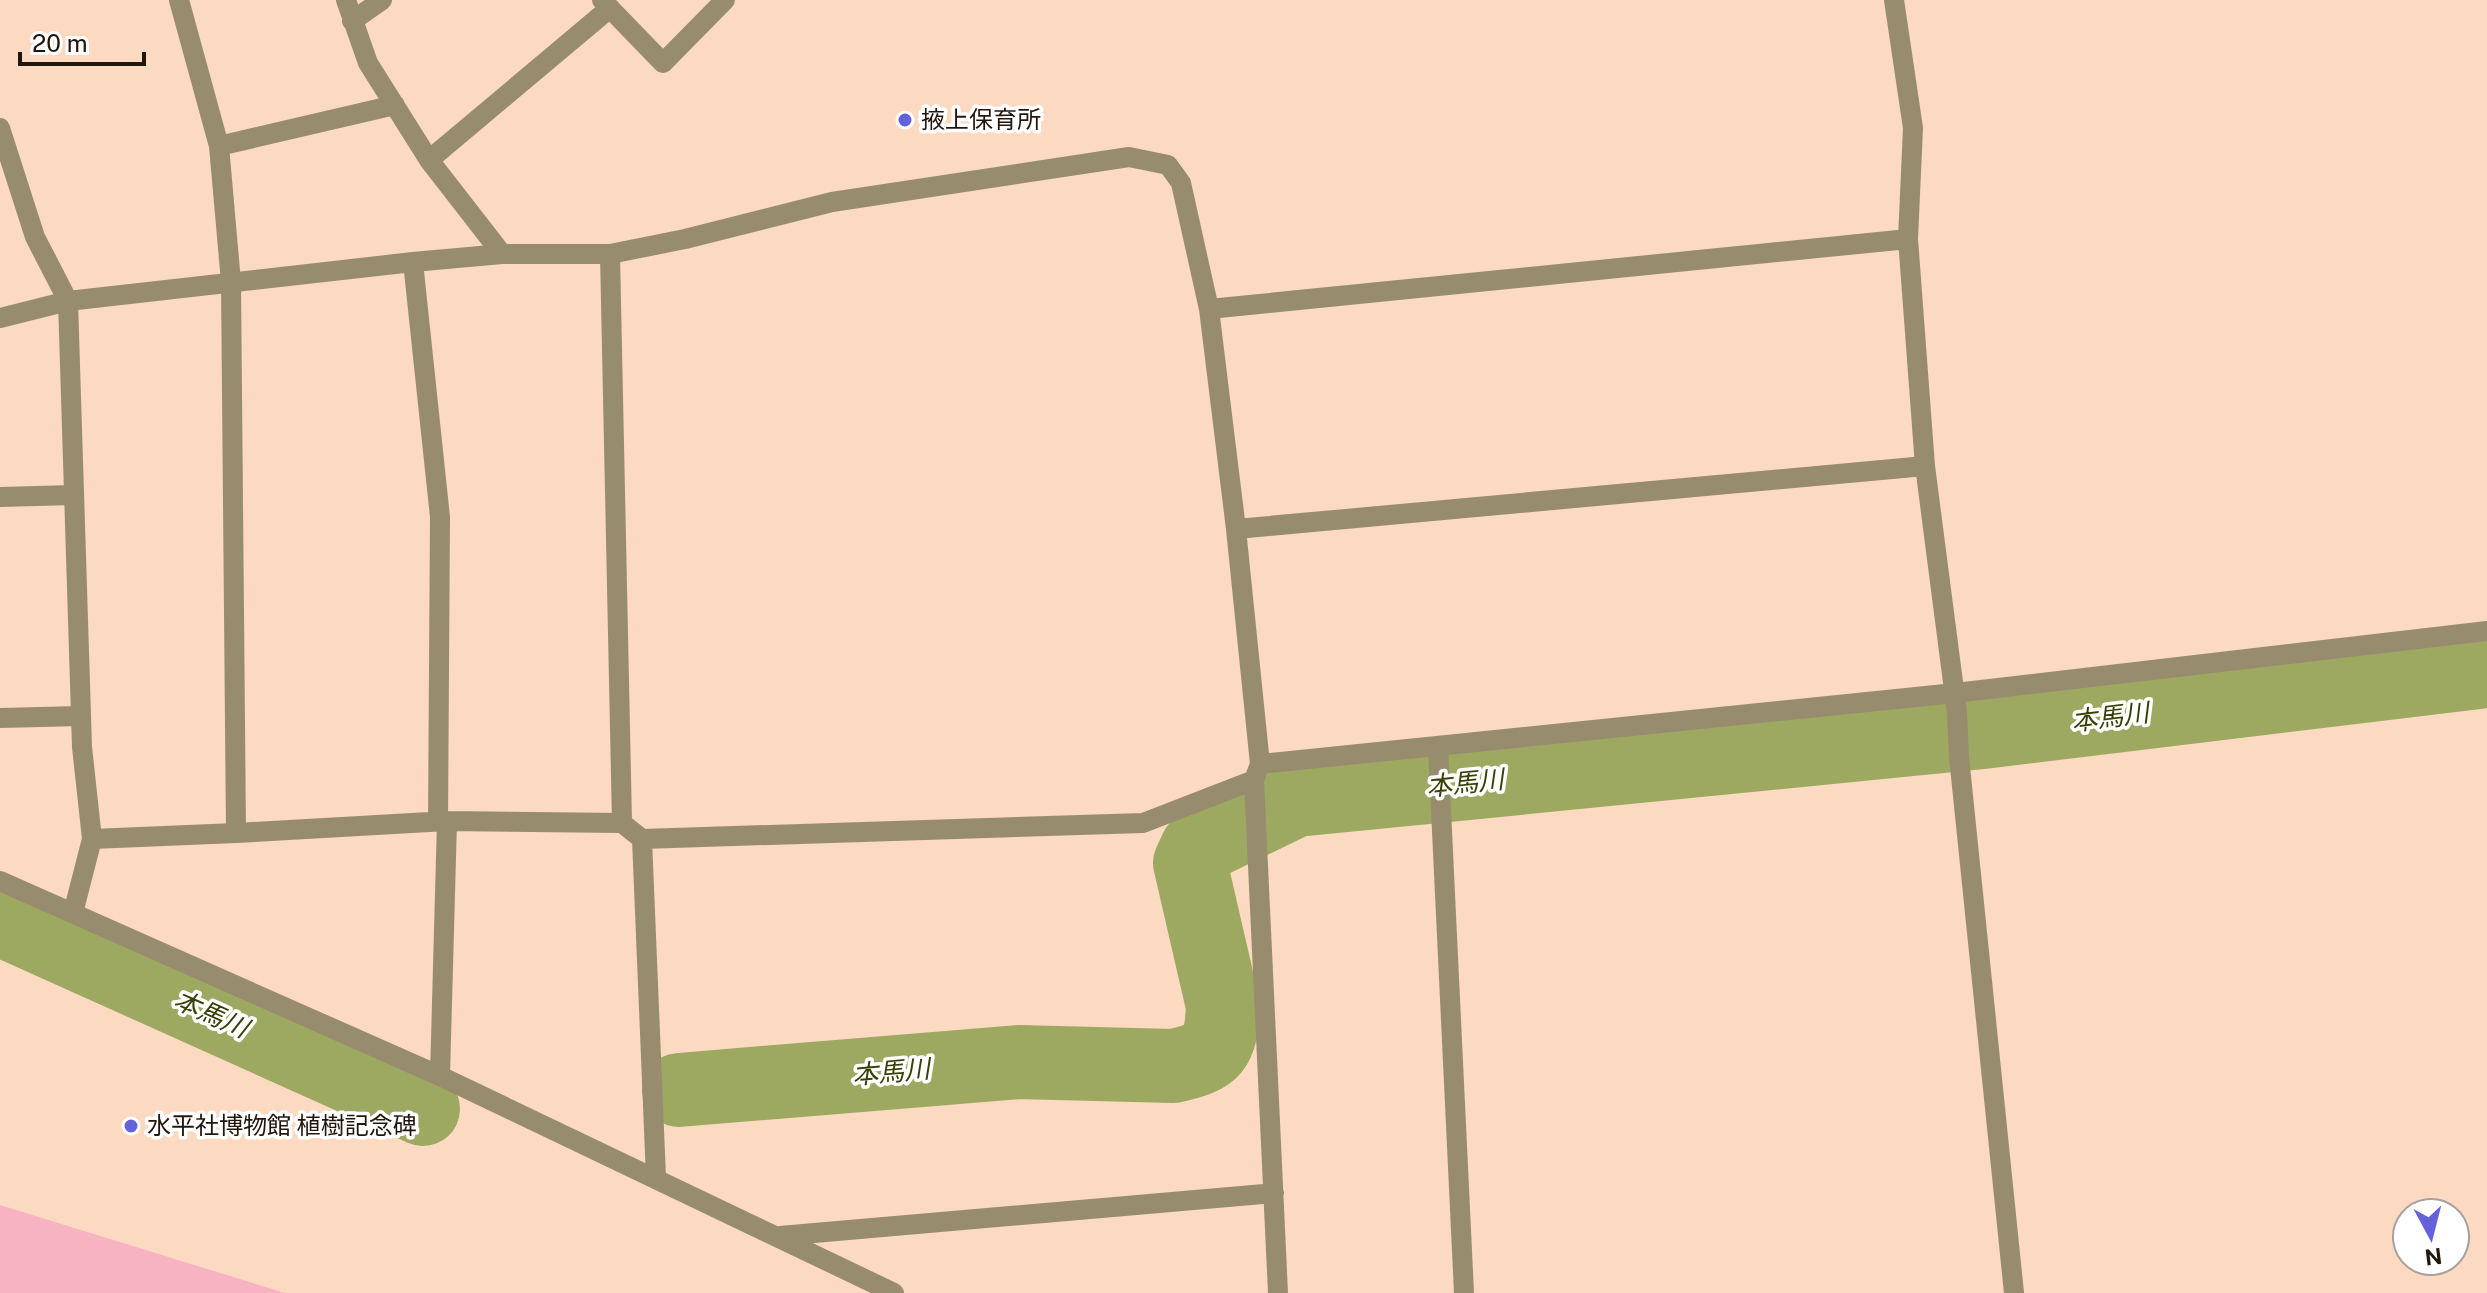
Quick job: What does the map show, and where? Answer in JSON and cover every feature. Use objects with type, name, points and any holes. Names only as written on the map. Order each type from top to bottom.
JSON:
[{"type":"street","points":[[179,0],[219,146],[231,282],[236,833]]},
{"type":"street","points":[[346,0],[368,63],[429,160],[502,254]]},
{"type":"street","points":[[352,21],[382,0]]},
{"type":"street","points":[[429,160],[606,4],[663,63],[725,0]]},
{"type":"street","points":[[1894,0],[1913,128],[1908,239],[1925,466],[1956,703],[2014,1293]]},
{"type":"street","points":[[219,146],[395,105]]},
{"type":"street","points":[[0,128],[35,237],[68,301],[81,716],[92,839],[73,913]]},
{"type":"street","points":[[0,318],[68,301],[413,262],[502,254],[610,254],[685,239],[832,202],[1129,157],[1168,165],[1181,183],[1209,309],[1236,529],[1257,772],[1255,804],[1278,1293]]},
{"type":"street","points":[[1209,309],[1908,239]]},
{"type":"street","points":[[610,254],[622,823]]},
{"type":"street","points":[[413,262],[440,517],[443,821],[440,1076]]},
{"type":"street","points":[[1236,529],[1925,466]]},
{"type":"street","points":[[0,497],[73,495]]},
{"type":"street","points":[[92,839],[443,821],[622,823],[642,839],[1143,823],[1257,772],[1438,747],[1956,703],[2487,631]]},
{"type":"street","points":[[0,718],[81,716]]},
{"type":"street","points":[[1438,747],[1464,1293]]},
{"type":"street","points":[[642,839],[656,1178]]},
{"type":"street","points":[[0,881],[440,1076],[894,1293]]},
{"type":"street","points":[[779,1236],[1274,1193]]},
{"type":"shaded area","points":[[0,1205],[285,1293],[0,1293]]},
{"type":"waterway","name":"本馬川","points":[[679,1090],[1018,1062],[1173,1066],[1198,1059],[1213,1049],[1217,1042],[1223,1006],[1190,863],[1197,848],[1296,800],[1983,732],[2487,671]]},
{"type":"waterway","name":"本馬川","points":[[0,919],[423,1109]]},
{"type":"place","name":"掖上保育所","points":[[905,120]]},
{"type":"place","name":"水平社博物館 植樹記念碑","points":[[131,1126]]}]
